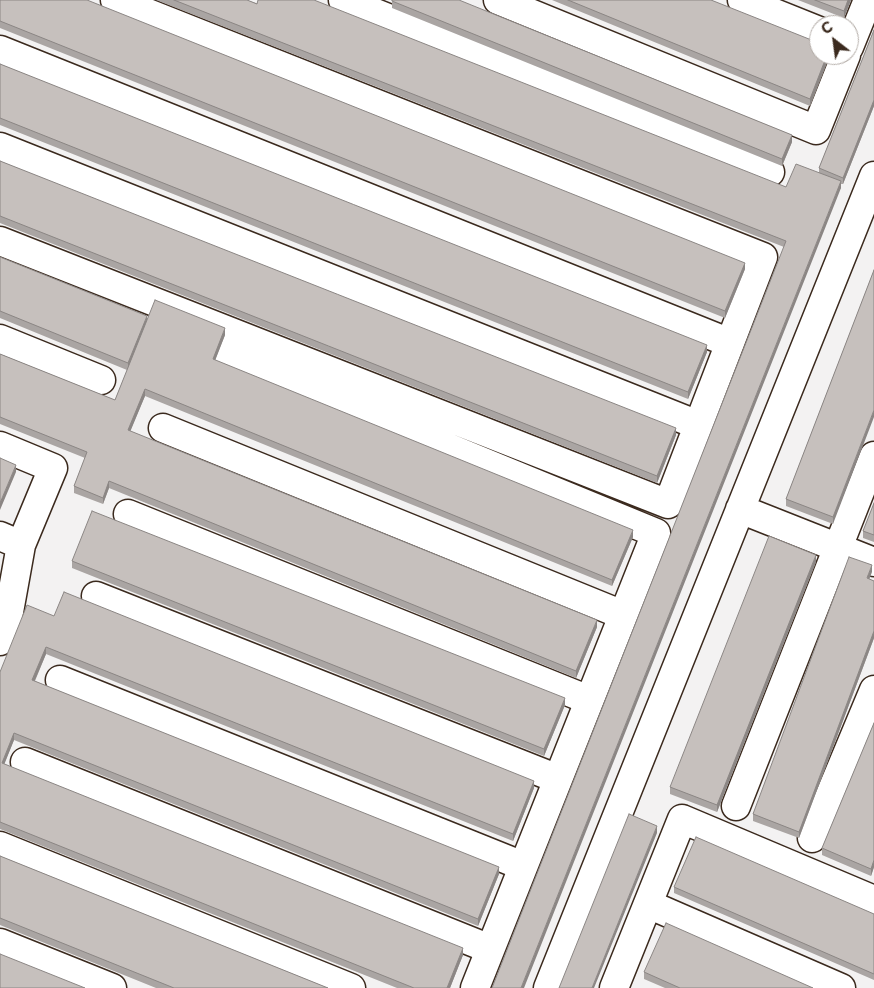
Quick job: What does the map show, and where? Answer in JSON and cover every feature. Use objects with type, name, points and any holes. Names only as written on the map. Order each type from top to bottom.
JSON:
[{"type":"lane","points":[[0,241],[668,504],[764,256],[115,0]]},
{"type":"lane","points":[[498,0],[816,130],[842,65]]},
{"type":"lane","points":[[742,0],[809,27]]},
{"type":"lane","points":[[859,22],[868,0]]},
{"type":"lane","points":[[361,3],[770,172]]},
{"type":"lane","points":[[0,50],[730,342]]},
{"type":"lane","points":[[0,147],[698,425]]},
{"type":"lane","points":[[548,988],[740,509],[866,220],[874,176]]},
{"type":"lane","points":[[0,339],[101,380]]},
{"type":"lane","points":[[223,355],[656,533],[475,988]]},
{"type":"lane","points":[[163,428],[623,615]]},
{"type":"lane","points":[[0,446],[53,468],[11,541],[7,623],[0,641]]},
{"type":"lane","points":[[736,806],[874,456]]},
{"type":"lane","points":[[740,509],[874,562]]},
{"type":"lane","points":[[128,514],[589,700]]},
{"type":"lane","points":[[96,596],[558,779]]},
{"type":"lane","points":[[60,680],[523,866]]},
{"type":"lane","points":[[812,838],[874,690]]},
{"type":"lane","points":[[24,762],[490,949]]},
{"type":"lane","points":[[614,988],[682,819],[874,900]]},
{"type":"lane","points":[[0,846],[351,988]]},
{"type":"lane","points":[[648,904],[841,988]]},
{"type":"lane","points":[[0,943],[112,988]]},
{"type":"building","points":[[0,0],[87,0],[745,263],[725,311],[0,21]]},
{"type":"building","points":[[174,0],[247,0],[257,4],[258,0],[314,0],[786,187],[796,164],[841,181],[521,988],[492,988],[786,241]]},
{"type":"building","points":[[392,0],[459,0],[792,135],[782,159]]},
{"type":"building","points":[[568,0],[711,0],[809,39],[809,65],[823,65],[810,99]]},
{"type":"building","points":[[815,0],[848,0],[844,11]]},
{"type":"building","points":[[874,30],[874,100],[843,178],[819,168]]},
{"type":"building","points":[[0,64],[707,345],[688,392],[0,118]]},
{"type":"building","points":[[0,161],[676,428],[657,476],[0,216]]},
{"type":"building","points":[[0,257],[147,316],[128,363],[0,311]]},
{"type":"building","points":[[874,270],[874,410],[833,517],[786,499]]},
{"type":"building","points":[[155,300],[225,328],[213,359],[633,530],[612,580],[145,389],[128,430],[597,620],[576,671],[109,481],[103,498],[74,486],[87,452],[0,417],[0,354],[115,400]]},
{"type":"building","points":[[0,458],[16,465],[0,503]]},
{"type":"building","points":[[874,503],[874,535],[863,531]]},
{"type":"building","points":[[92,511],[565,698],[544,749],[72,561]]},
{"type":"building","points":[[769,536],[816,555],[717,805],[670,787]]},
{"type":"building","points":[[849,557],[872,565],[867,578],[874,581],[874,631],[799,832],[753,814]]},
{"type":"building","points":[[64,592],[534,781],[513,834],[46,647],[32,680],[499,867],[478,919],[14,733],[2,763],[463,948],[447,988],[414,988],[0,822],[0,672],[27,605],[54,616]]},
{"type":"building","points":[[874,723],[874,860],[871,869],[822,848]]},
{"type":"building","points":[[629,814],[657,826],[592,988],[559,988]]},
{"type":"building","points":[[696,837],[874,914],[874,974],[674,887]]},
{"type":"building","points":[[0,856],[328,988],[174,988],[0,918]]},
{"type":"building","points":[[666,923],[813,988],[680,988],[644,972]]},
{"type":"building","points":[[0,954],[85,988],[0,988]]}]
